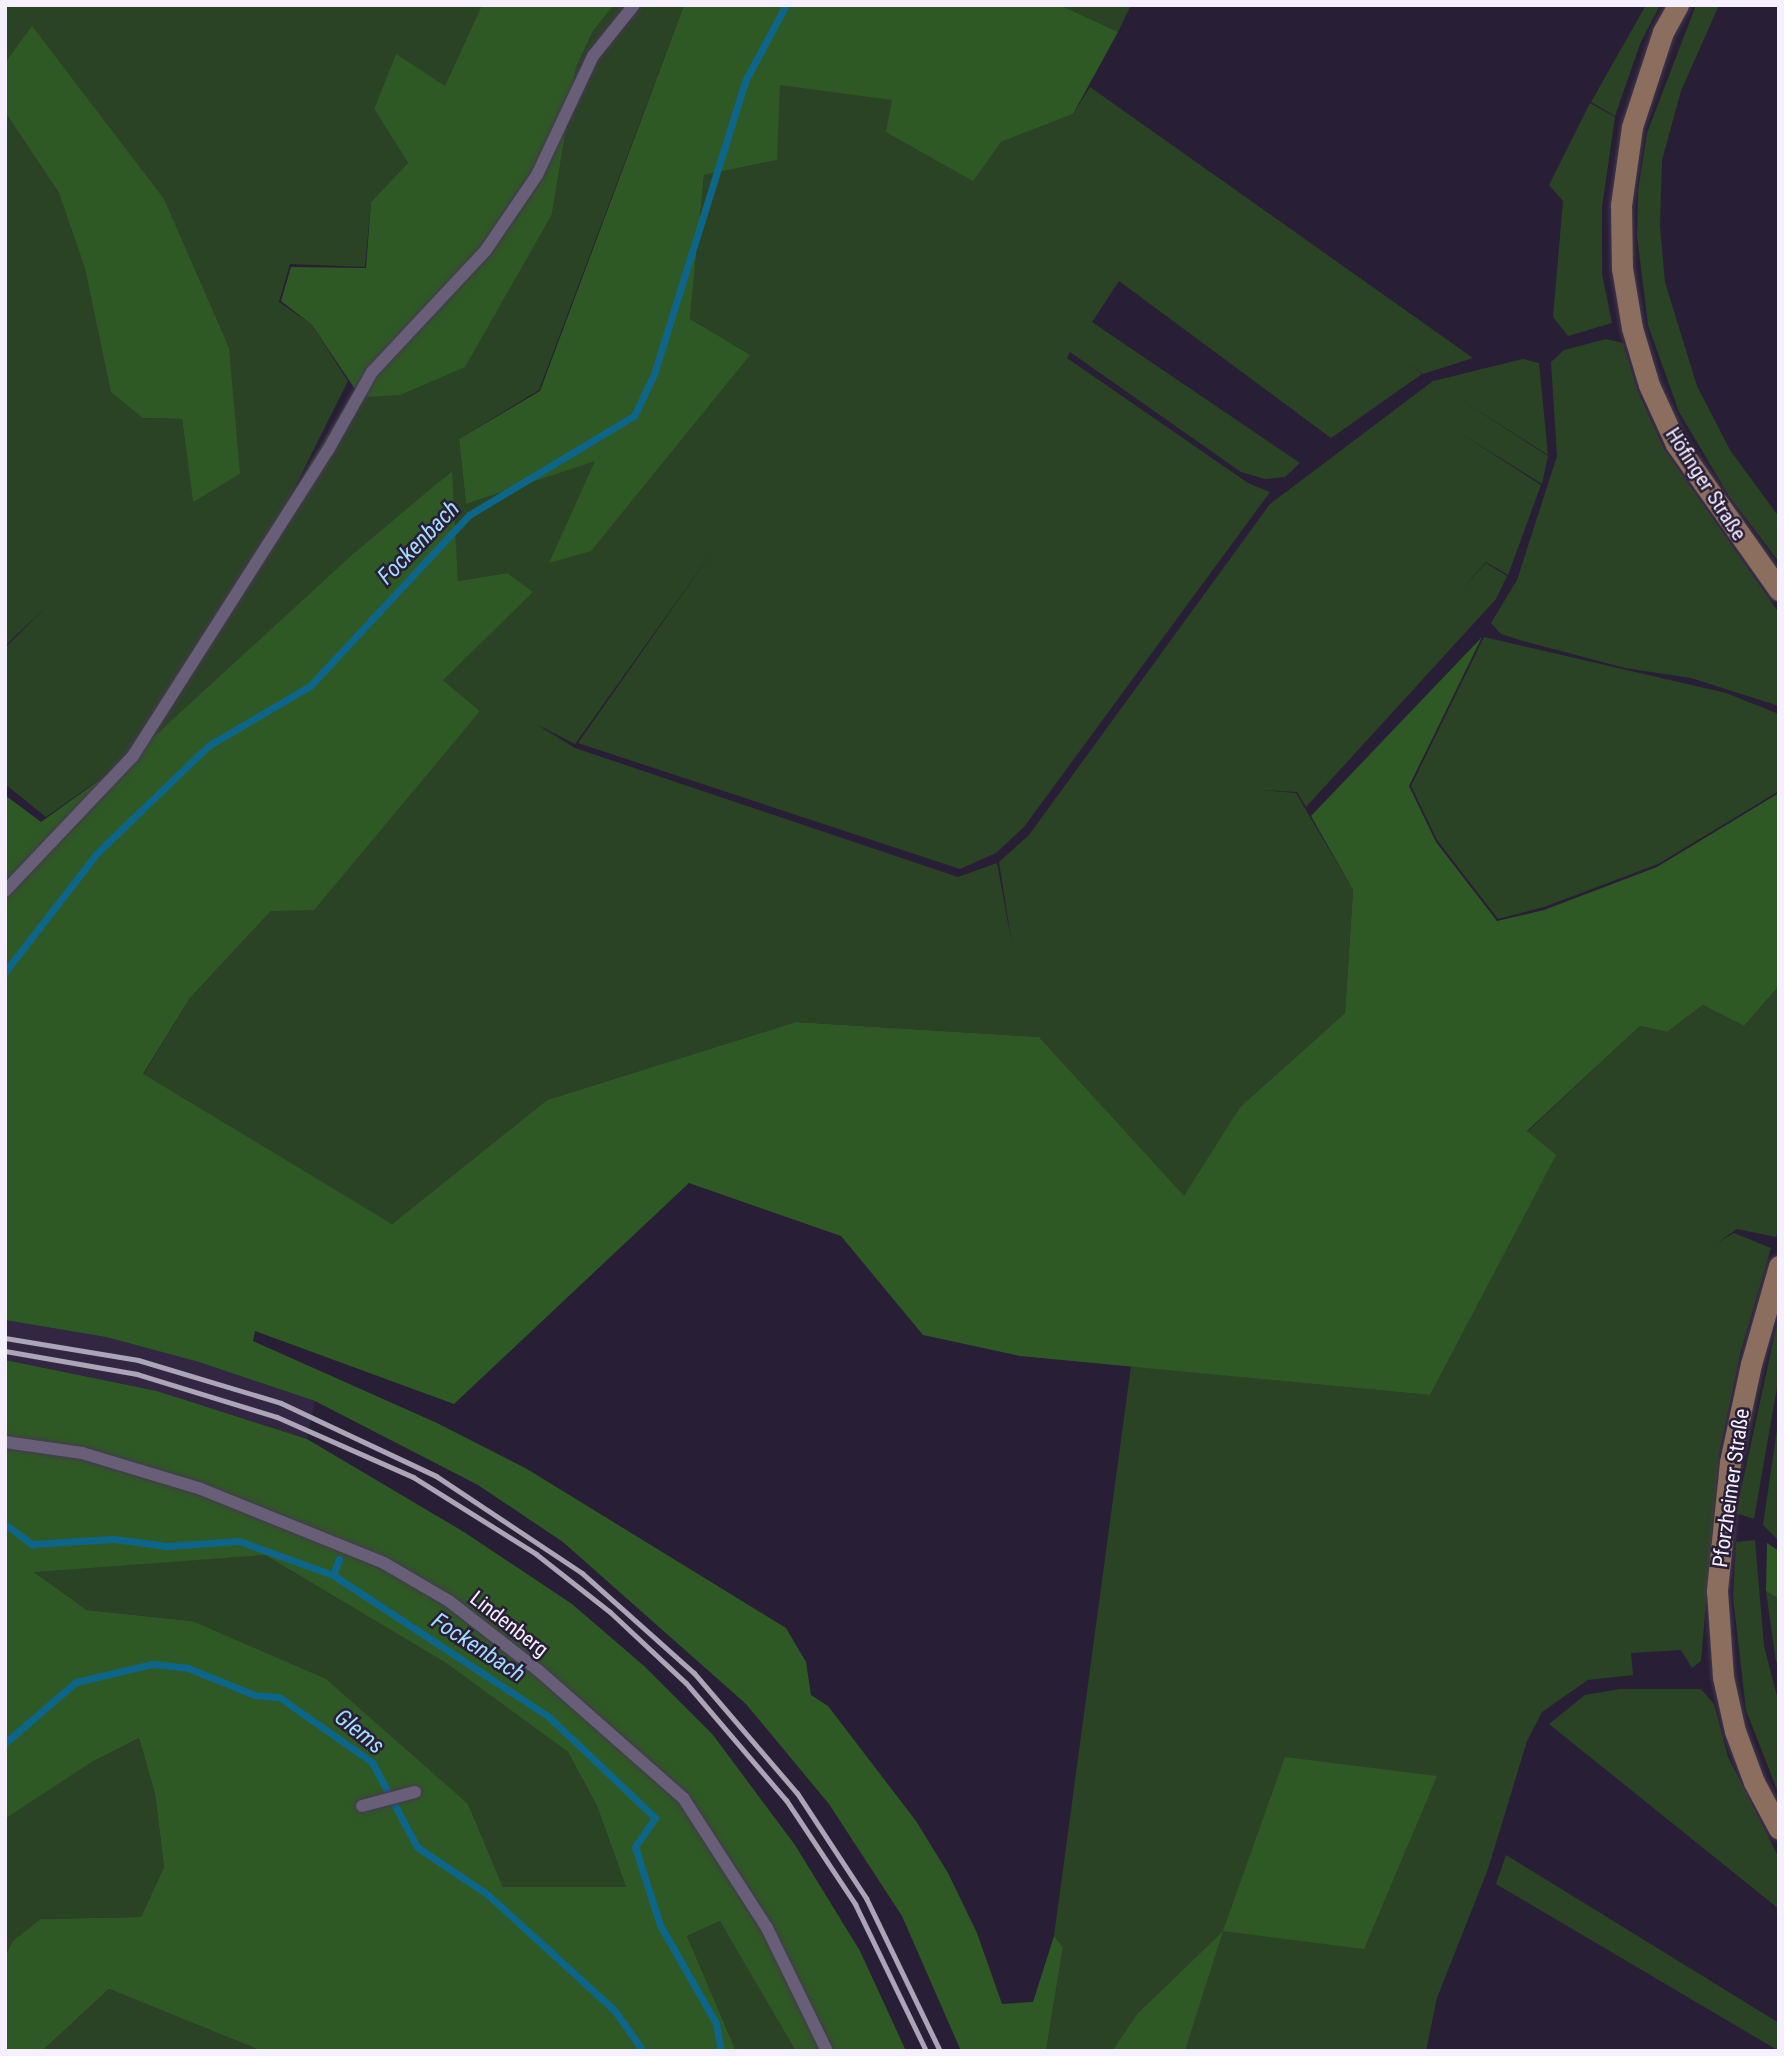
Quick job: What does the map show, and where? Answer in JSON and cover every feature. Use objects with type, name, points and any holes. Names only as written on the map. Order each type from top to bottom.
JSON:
[{"type":"street","name":"Höfinger Straße","points":[[1678,5],[1663,32],[1632,127],[1621,205],[1622,268],[1632,328],[1649,385],[1676,444],[1779,590]]},
{"type":"street","name":"Pforzheimer Straße","points":[[1779,1266],[1751,1364],[1730,1462],[1717,1591],[1723,1677],[1735,1731],[1754,1782],[1779,1829]]},
{"type":"lane","points":[[5,891],[133,756],[328,450],[372,372],[486,250],[537,175],[593,56],[634,5]]},
{"type":"lane","name":"Lindenberg","points":[[5,1442],[82,1453],[201,1489],[384,1563],[449,1601],[539,1671],[684,1799],[767,1928],[827,2051]]},
{"type":"lane","points":[[362,1806],[415,1792]]},
{"type":"shaded area","points":[[5,1320],[106,1337],[199,1362],[315,1401],[307,1439],[157,1391],[5,1360]]},
{"type":"green space","points":[[5,5],[482,5],[445,87],[396,55],[374,109],[408,163],[371,202],[365,267],[290,264],[279,302],[312,325],[348,381],[290,497],[355,389],[552,214],[576,68],[593,31],[614,5],[684,5],[539,390],[459,439],[466,504],[596,460],[550,562],[749,356],[690,319],[704,175],[777,160],[776,83],[893,100],[1001,142],[1073,114],[1090,87],[1473,358],[1423,374],[1410,364],[1422,374],[1331,438],[1119,281],[1092,322],[1300,463],[1285,477],[1265,479],[1241,472],[1070,352],[1067,358],[1248,483],[1270,492],[1024,827],[996,853],[960,869],[578,743],[717,545],[575,744],[536,724],[575,748],[958,877],[997,863],[1012,945],[999,862],[1029,835],[1270,504],[1433,381],[1523,359],[1539,363],[1548,455],[1454,395],[1548,456],[1542,484],[1460,433],[1541,485],[1508,575],[1486,562],[1460,591],[1486,563],[1507,576],[1496,599],[1306,807],[1297,792],[1262,790],[1296,793],[1353,890],[1345,1013],[1240,1107],[1184,1197],[1039,1037],[796,1022],[547,1100],[392,1224],[143,1075],[190,998],[271,911],[403,801],[480,711],[443,680],[507,573],[458,581],[451,471],[184,718],[133,756],[46,817],[5,784],[5,648],[48,605],[5,646],[5,112],[59,193],[143,418],[182,419],[193,501],[240,474],[5,63]]},
{"type":"green space","points":[[482,5],[614,5],[593,31],[576,68],[552,214],[465,367],[400,395],[368,397],[355,389],[312,325],[281,301],[291,267],[366,268],[371,202],[408,163],[374,109],[396,54],[445,86]]},
{"type":"green space","points":[[684,5],[1060,5],[1118,32],[1073,114],[1001,142],[973,181],[886,132],[892,100],[780,85],[777,160],[704,175],[690,319],[750,355],[591,551],[549,563],[595,461],[466,504],[459,439],[540,391]]},
{"type":"green space","points":[[1060,5],[1131,5],[1118,32]]},
{"type":"green space","points":[[1646,5],[1660,5],[1640,44],[1615,116],[1591,102]]},
{"type":"green space","points":[[1696,5],[1719,5],[1681,91],[1662,160],[1660,227],[1665,282],[1697,386],[1730,450],[1779,517],[1779,562],[1729,496],[1679,412],[1648,325],[1637,236],[1638,191],[1647,133]]},
{"type":"green space","points":[[32,26],[164,199],[229,348],[240,474],[193,502],[182,419],[143,418],[111,392],[85,268],[59,193],[5,112],[5,63]]},
{"type":"green space","points":[[1590,103],[1615,117],[1602,207],[1602,274],[1612,323],[1568,336],[1553,317],[1563,201],[1549,185]]},
{"type":"green space","points":[[1606,339],[1623,343],[1638,392],[1664,449],[1779,613],[1779,706],[1691,678],[1625,668],[1523,641],[1501,634],[1491,623],[1517,580],[1557,456],[1551,362],[1564,350]]},
{"type":"green space","points":[[452,471],[458,581],[507,573],[533,592],[443,680],[480,711],[314,910],[271,911],[190,998],[143,1074],[392,1224],[547,1100],[796,1022],[1039,1037],[1184,1196],[1240,1107],[1345,1013],[1353,890],[1311,816],[1482,637],[1409,786],[1436,842],[1497,921],[1544,910],[1657,867],[1779,793],[1779,986],[1744,1026],[1703,1005],[1667,1032],[1640,1026],[1527,1131],[1556,1155],[1430,1395],[1020,1356],[923,1335],[841,1236],[689,1183],[454,1404],[255,1331],[253,1341],[437,1423],[527,1469],[786,1628],[806,1662],[811,1695],[828,1706],[916,1821],[948,1873],[977,1933],[1002,2004],[1033,2002],[1054,1936],[1063,1947],[1046,2051],[961,2051],[902,1916],[829,1804],[746,1704],[563,1542],[478,1485],[315,1401],[199,1362],[106,1337],[5,1320],[5,795],[41,822],[133,756],[352,555]]},
{"type":"green space","points":[[1484,637],[1726,693],[1779,714],[1779,791],[1658,864],[1544,907],[1498,919],[1437,840],[1411,786]]},
{"type":"green space","points":[[1779,986],[1779,1229],[1776,1237],[1737,1229],[1717,1243],[1734,1233],[1771,1248],[1740,1354],[1719,1454],[1701,1661],[1692,1668],[1681,1650],[1631,1653],[1633,1675],[1588,1680],[1542,1712],[1527,1741],[1488,1869],[1437,1998],[1426,2051],[1185,2051],[1222,1932],[1137,2014],[1112,2051],[1046,2051],[1063,1947],[1054,1936],[1131,1366],[1430,1395],[1555,1155],[1527,1132],[1640,1026],[1667,1032],[1703,1005],[1744,1026]]},
{"type":"green space","points":[[1779,1314],[1779,1376],[1754,1519],[1736,1513]]},
{"type":"green space","points":[[5,1360],[157,1391],[307,1439],[464,1532],[572,1604],[644,1666],[713,1735],[795,1845],[860,1951],[906,2051],[796,2051],[720,1921],[687,1936],[736,2051],[262,2051],[109,1989],[42,2051],[5,2051],[5,1957],[13,1941],[41,1919],[141,1917],[164,1867],[155,1794],[139,1738],[92,1762],[5,1819]],"holes":[[[265,1555],[446,1663],[568,1752],[597,1806],[626,1887],[503,1887],[468,1804],[326,1679],[192,1621],[87,1610],[34,1572]]]},
{"type":"green space","points":[[1779,1416],[1779,1541],[1763,1525]]},
{"type":"green space","points":[[1755,1540],[1764,1646],[1779,1704],[1779,1795],[1746,1710],[1733,1597],[1736,1542]]},
{"type":"green space","points":[[1767,1543],[1779,1551],[1779,1599],[1766,1591]]},
{"type":"green space","points":[[265,1555],[446,1663],[568,1752],[597,1806],[626,1887],[503,1887],[468,1804],[192,1621],[87,1610],[33,1571]]},
{"type":"green space","points":[[1766,1591],[1779,1599],[1779,1664],[1776,1662]]},
{"type":"green space","points":[[1620,1689],[1701,1689],[1714,1704],[1728,1757],[1779,1858],[1779,1909],[1549,1724],[1585,1695]]},
{"type":"green space","points":[[139,1738],[155,1794],[164,1867],[141,1917],[41,1919],[5,1957],[5,1819],[92,1762]]},
{"type":"green space","points":[[1285,1757],[1437,1776],[1364,1949],[1223,1931]]},
{"type":"green space","points":[[1506,1855],[1779,2023],[1779,2051],[1496,1884]]},
{"type":"green space","points":[[720,1921],[793,2039],[796,2051],[736,2051],[687,1936]]},
{"type":"green space","points":[[1223,1931],[1185,2051],[1112,2051],[1137,2014]]},
{"type":"green space","points":[[109,1989],[262,2051],[42,2051]]},
{"type":"waterway","name":"Fockenbach","points":[[5,972],[97,853],[208,746],[310,686],[469,515],[634,416],[654,374],[745,81],[786,5]]},
{"type":"waterway","name":"Fockenbach","points":[[5,1524],[32,1544],[114,1539],[167,1546],[239,1541],[333,1575],[548,1716],[655,1818],[635,1847],[660,1925],[716,2023],[721,2051]]},
{"type":"waterway","points":[[333,1575],[339,1559]]},
{"type":"waterway","name":"Glems","points":[[5,1743],[76,1682],[152,1664],[188,1668],[254,1695],[279,1697],[372,1762],[417,1847],[487,1894],[615,2011],[643,2051]]},
{"type":"railway","points":[[5,1338],[138,1360],[281,1403],[436,1476],[582,1573],[694,1673],[797,1793],[866,1898],[940,2051]]},
{"type":"railway","points":[[5,1351],[137,1374],[277,1417],[413,1477],[536,1554],[610,1612],[686,1683],[786,1800],[855,1904],[926,2051]]}]
